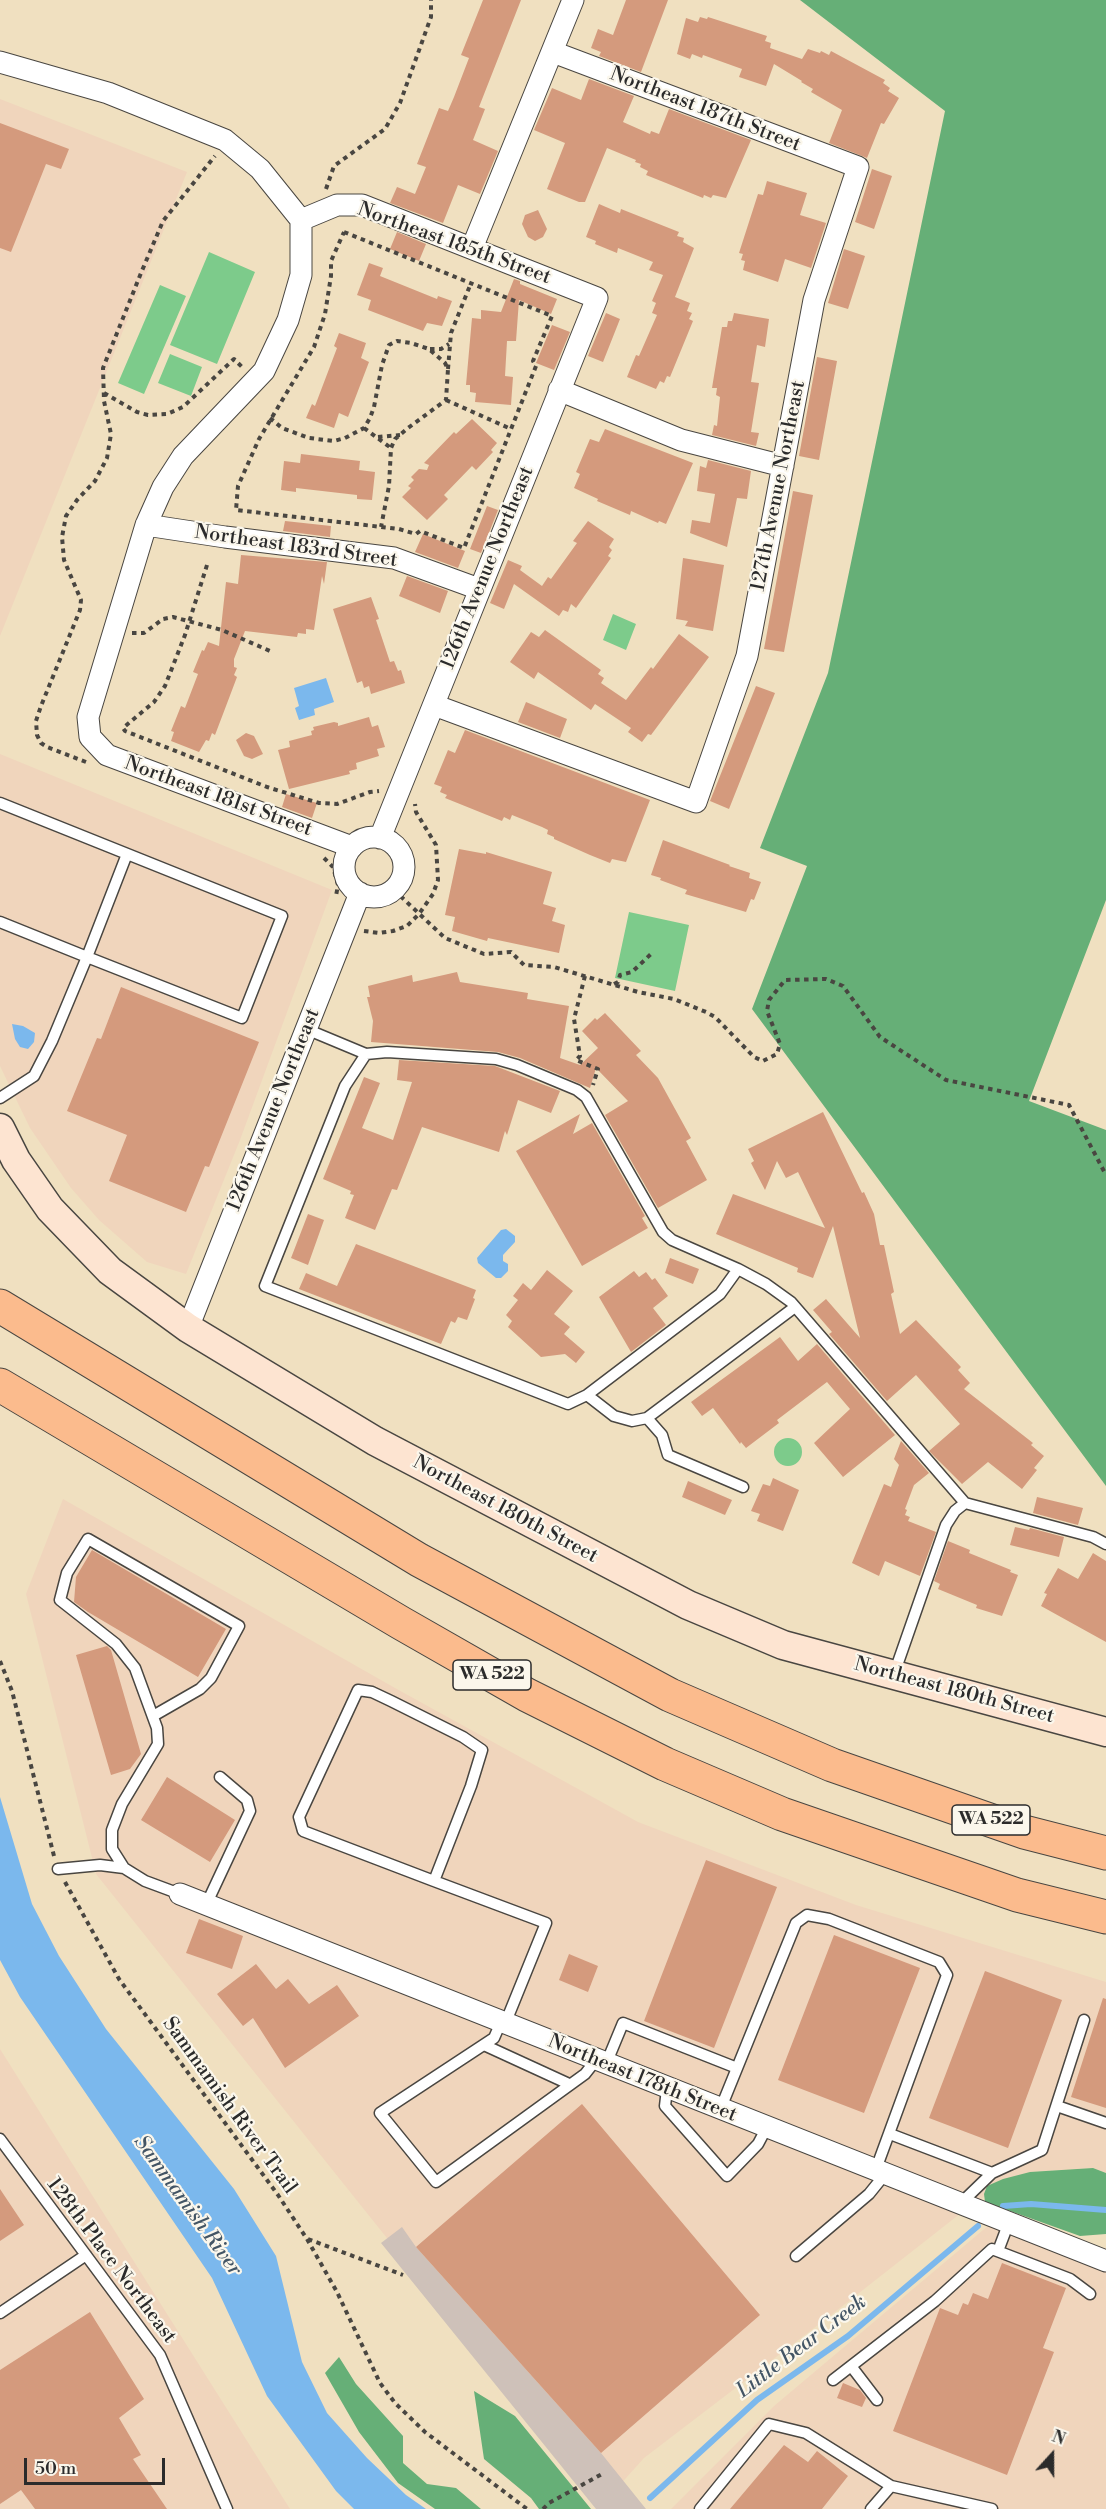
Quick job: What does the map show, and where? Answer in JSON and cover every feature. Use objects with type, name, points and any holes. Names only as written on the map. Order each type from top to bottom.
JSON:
[{"type":"highway","name":"WA 522","points":[[0,1306],[419,1560],[670,1695],[832,1765],[878,1779],[1024,1832],[1106,1852]]},
{"type":"highway","name":"WA 522","points":[[0,1385],[411,1629],[527,1695],[654,1759],[782,1814],[1017,1895],[1106,1917]]},
{"type":"highway","points":[[878,1779],[1057,1825],[1106,1834]]},
{"type":"highway","points":[[1017,1895],[1090,1931],[1106,1936]]},
{"type":"main road","name":"Northeast 180th Street","points":[[0,1128],[16,1160],[50,1209],[110,1271],[188,1328],[375,1441],[688,1605],[783,1645],[1106,1732]]},
{"type":"street","points":[[472,248],[573,0]]},
{"type":"street","name":"Northeast 187th Street","points":[[553,52],[858,168]]},
{"type":"street","points":[[0,62],[108,93],[225,140],[260,169],[301,220],[301,275],[288,320],[264,371],[183,456],[164,487],[146,525],[114,628]]},
{"type":"street","name":"127th Avenue Northeast","points":[[434,705],[696,802],[747,656],[814,300],[858,168]]},
{"type":"street","name":"Northeast 185th Street","points":[[301,220],[337,205],[362,205],[597,298]]},
{"type":"street","name":"126th Avenue Northeast","points":[[380,838],[597,298]]},
{"type":"street","points":[[559,390],[681,440],[783,466]]},
{"type":"street","name":"Northeast 183rd Street","points":[[146,525],[394,558],[479,589]]},
{"type":"street","name":"Northeast 181st Street","points":[[114,628],[88,717],[90,737],[107,755],[352,847]]},
{"type":"street","points":[[365,838],[380,838],[397,847],[404,860],[404,875],[394,890],[376,897],[360,893],[350,884],[345,870],[346,856],[352,847],[365,838]]},
{"type":"street","name":"126th Avenue Northeast","points":[[188,1328],[360,893]]},
{"type":"street","name":"Northeast 178th Street","points":[[180,1894],[720,2110],[1106,2260]]},
{"type":"lane","points":[[0,803],[282,916],[242,1018],[0,922]]},
{"type":"lane","points":[[0,1098],[34,1076],[52,1041],[127,854]]},
{"type":"lane","points":[[306,1029],[366,1054],[387,1052],[496,1059],[517,1065],[577,1090],[584,1096],[663,1232],[672,1240],[766,1284],[795,1308],[965,1503],[1093,1537],[1106,1544]]},
{"type":"lane","points":[[366,1054],[345,1086],[266,1286],[568,1404],[587,1395],[720,1294],[738,1269]]},
{"type":"lane","points":[[587,1395],[614,1416],[632,1421],[647,1418],[795,1308]]},
{"type":"lane","points":[[647,1418],[662,1435],[668,1455],[743,1487]]},
{"type":"lane","points":[[894,1674],[946,1525],[955,1511],[965,1503]]},
{"type":"lane","points":[[124,1868],[112,1849],[112,1830],[122,1804],[158,1744],[153,1716],[135,1668],[116,1644],[60,1600],[67,1574],[88,1539],[239,1626],[211,1678],[200,1689],[153,1716]]},
{"type":"lane","points":[[434,1881],[471,1786],[482,1750],[463,1737],[391,1701],[372,1692],[358,1690],[299,1817],[303,1831],[434,1881],[546,1923],[503,2023],[494,2038],[380,2113],[436,2182],[601,2062],[623,2023],[737,2068]]},
{"type":"lane","points":[[206,1905],[250,1811],[247,1800],[220,1777]]},
{"type":"lane","points":[[58,1869],[100,1865],[124,1868],[145,1881],[180,1894]]},
{"type":"lane","points":[[720,2110],[796,1923],[807,1915],[829,1919],[939,1962],[947,1975],[945,1983],[890,2134],[881,2171],[869,2194],[796,2256]]},
{"type":"lane","points":[[961,2203],[992,2173],[1042,2150],[1084,2020]]},
{"type":"lane","points":[[484,2045],[569,2084]]},
{"type":"lane","points":[[667,2089],[665,2106],[728,2176],[758,2144],[767,2127]]},
{"type":"lane","points":[[1057,2106],[1106,2123]]},
{"type":"lane","points":[[890,2134],[992,2173]]},
{"type":"lane","name":"128th Place Northeast","points":[[0,2139],[160,2355],[227,2509]]},
{"type":"lane","points":[[998,2251],[1009,2222]]},
{"type":"lane","points":[[833,2380],[935,2301],[992,2249],[1070,2279],[1090,2294]]},
{"type":"lane","points":[[0,2313],[86,2255]]},
{"type":"lane","points":[[852,2366],[878,2400]]},
{"type":"lane","points":[[700,2509],[769,2424],[806,2433],[891,2486],[992,2509]]},
{"type":"lane","points":[[872,2509],[891,2486]]},
{"type":"path","points":[[323,211],[326,188],[334,166],[386,129],[400,103],[431,17],[431,0]]},
{"type":"path","points":[[88,763],[41,743],[36,735],[36,721],[80,610],[81,600],[64,560],[62,537],[66,516],[77,500],[95,482],[107,458],[111,434],[104,392],[103,369],[163,221],[205,171],[225,140]]},
{"type":"path","points":[[344,232],[552,316],[533,361],[536,366],[464,548],[420,531],[416,534],[381,527],[236,510],[238,486],[270,418],[296,381],[314,347],[325,314],[332,276],[331,261],[344,232]]},
{"type":"path","points":[[381,527],[389,486],[391,448],[401,435],[446,400],[449,345],[471,283]]},
{"type":"path","points":[[270,418],[282,428],[320,440],[334,441],[364,428],[374,407],[382,365],[389,345],[397,341],[429,350],[441,349],[449,345]]},
{"type":"path","points":[[429,350],[445,363],[448,369]]},
{"type":"path","points":[[104,392],[137,412],[157,415],[167,414],[183,407],[234,359],[256,380]]},
{"type":"path","points":[[446,400],[511,429]]},
{"type":"path","points":[[364,428],[391,448]]},
{"type":"path","points":[[378,437],[401,435]]},
{"type":"path","points":[[207,565],[190,620],[165,686],[154,702],[123,728],[125,731],[267,787],[319,803],[337,804],[370,792],[386,791],[411,798],[416,812],[436,845],[438,880],[433,894],[407,926],[379,933],[347,926]]},
{"type":"path","points":[[114,628],[138,634],[144,633],[163,619],[173,617],[222,630],[270,651]]},
{"type":"path","points":[[316,853],[333,867],[338,885],[336,897]]},
{"type":"path","points":[[394,890],[445,938],[483,954],[511,952],[524,965],[554,967],[613,985],[674,999],[715,1017],[754,1058],[763,1060],[777,1054],[780,1044],[767,1011],[769,1000],[779,987],[785,980],[826,979],[843,986],[880,1037],[946,1080],[1069,1106],[1106,1175]]},
{"type":"path","points":[[613,985],[618,982],[620,975],[632,972],[651,954]]},
{"type":"path","points":[[584,1096],[592,1087],[598,1069],[576,1060],[580,1056],[574,1019],[585,976]]},
{"type":"path","name":"Sammamish River Trail","points":[[0,1661],[12,1691],[48,1841],[58,1869],[119,1979],[278,2195],[307,2239],[337,2292],[380,2383],[395,2403],[456,2457],[527,2509]]},
{"type":"path","points":[[307,2239],[403,2275]]},
{"type":"path","points":[[543,2509],[549,2503],[602,2474]]},
{"type":"shaded area","points":[[0,99],[187,172],[0,636]]},
{"type":"shaded area","points":[[0,754],[332,890],[240,1140],[186,1274],[147,1262],[99,1220],[71,1188],[30,1128],[0,1066]]},
{"type":"shaded area","points":[[63,1499],[395,1688],[638,1822],[856,1905],[1106,1982],[1106,2173],[1093,2168],[1030,2172],[975,2202],[644,2458],[601,2506],[96,1874],[26,1594]]},
{"type":"shaded area","points":[[0,2049],[290,2509],[0,2509]]},
{"type":"shaded area","points":[[989,2225],[1106,2272],[1106,2509],[671,2509],[774,2406]]},
{"type":"shaded area","points":[[402,2227],[416,2247],[601,2453],[646,2509],[596,2509],[381,2243]]},
{"type":"green space","points":[[800,0],[1106,0],[1106,900],[1029,1101],[1106,1130],[1106,1486],[752,1009],[807,866],[760,848],[828,673],[945,111]]},
{"type":"green space","points":[[209,252],[255,272],[217,364],[170,345]]},
{"type":"green space","points":[[160,285],[186,296],[144,394],[118,383]]},
{"type":"green space","points":[[170,354],[202,367],[191,396],[158,383]]},
{"type":"green space","points":[[613,614],[636,624],[626,650],[603,640]]},
{"type":"green space","points":[[629,912],[689,925],[675,991],[615,978]]},
{"type":"green space","points":[[788,1438],[798,1442],[802,1452],[798,1462],[788,1466],[778,1462],[774,1452],[778,1442]]},
{"type":"green space","points":[[1093,2168],[1106,2173],[1106,2234],[1080,2236],[985,2202],[984,2194],[987,2186],[1003,2179],[1030,2172]]},
{"type":"green space","points":[[339,2357],[356,2384],[403,2436],[403,2463],[427,2484],[456,2488],[481,2509],[435,2509],[398,2483],[359,2432],[325,2373]]},
{"type":"green space","points":[[474,2391],[515,2416],[591,2509],[539,2509],[531,2498],[484,2459]]},
{"type":"water","points":[[326,678],[334,702],[314,709],[315,715],[299,720],[295,708],[299,706],[294,688]]},
{"type":"water","points":[[12,1024],[23,1026],[35,1033],[34,1042],[28,1049],[20,1047],[15,1039]]},
{"type":"water","points":[[506,1229],[515,1236],[515,1242],[503,1255],[503,1261],[508,1264],[508,1271],[501,1278],[496,1278],[478,1263],[477,1258],[501,1230]]},
{"type":"water","name":"Sammamish River","points":[[0,1797],[32,1904],[59,1956],[106,2029],[234,2189],[276,2256],[302,2362],[327,2413],[367,2458],[406,2495],[426,2509],[354,2509],[336,2491],[267,2396],[212,2278],[20,1997],[0,1960]]},
{"type":"building","points":[[483,0],[521,0],[479,107],[485,109],[473,140],[498,151],[480,194],[458,185],[443,223],[390,203],[397,187],[415,194],[426,167],[417,164],[439,108],[448,111],[454,97],[469,58],[461,55]]},
{"type":"building","points":[[626,0],[668,0],[641,72],[599,56],[601,52],[591,48],[598,29],[613,35]]},
{"type":"building","points":[[700,17],[707,19],[708,17],[767,36],[765,41],[771,43],[770,48],[802,59],[808,49],[829,55],[831,51],[885,80],[883,83],[890,88],[888,91],[899,98],[884,124],[881,123],[867,158],[829,143],[842,110],[811,92],[813,89],[774,64],[766,86],[739,77],[742,69],[703,55],[702,58],[692,54],[690,59],[677,54],[686,18],[698,22]]},
{"type":"building","points":[[589,79],[634,96],[623,122],[650,134],[651,131],[659,134],[669,109],[751,140],[726,198],[713,195],[711,198],[704,195],[703,198],[646,175],[648,171],[640,167],[641,164],[635,162],[636,160],[607,148],[585,202],[579,202],[547,189],[565,143],[534,130],[552,88],[581,100]]},
{"type":"building","points":[[0,123],[69,149],[61,169],[46,164],[11,252],[0,248]]},
{"type":"building","points":[[872,169],[892,176],[874,229],[855,222]]},
{"type":"building","points":[[767,181],[807,193],[800,215],[826,223],[811,268],[785,259],[778,282],[743,270],[745,261],[741,260],[743,254],[739,253],[758,194],[763,195]]},
{"type":"building","points":[[599,204],[620,213],[621,209],[679,232],[677,236],[684,238],[683,242],[694,248],[675,297],[690,303],[687,311],[692,313],[689,319],[693,321],[670,377],[667,376],[664,383],[660,381],[656,389],[627,377],[657,315],[652,313],[656,303],[652,301],[663,275],[649,270],[653,262],[618,248],[617,253],[595,244],[596,241],[586,237]]},
{"type":"building","points":[[538,210],[547,229],[543,237],[535,241],[528,237],[522,224],[525,215]]},
{"type":"building","points":[[397,232],[426,244],[419,261],[390,249]]},
{"type":"building","points":[[844,249],[865,256],[848,309],[828,303]]},
{"type":"building","points":[[369,263],[383,268],[380,276],[437,299],[438,296],[452,301],[442,326],[427,323],[423,331],[368,310],[371,300],[357,295]]},
{"type":"building","points":[[514,279],[520,281],[520,284],[557,299],[551,314],[519,300],[516,341],[507,341],[505,376],[513,377],[511,405],[475,402],[476,393],[470,392],[470,385],[466,385],[472,318],[481,319],[481,310],[501,312]]},
{"type":"building","points":[[606,313],[620,319],[603,362],[588,356]]},
{"type":"building","points":[[734,313],[769,319],[765,347],[757,345],[751,382],[759,383],[751,432],[759,433],[756,446],[712,435],[714,425],[717,426],[720,397],[716,395],[717,388],[712,388],[722,327],[727,327]]},
{"type":"building","points":[[552,325],[570,332],[554,370],[536,363]]},
{"type":"building","points":[[339,333],[366,343],[361,358],[369,362],[348,417],[339,413],[334,428],[306,418],[312,404],[315,406],[337,348],[334,346]]},
{"type":"building","points":[[817,357],[837,361],[819,460],[799,456]]},
{"type":"building","points":[[472,419],[497,443],[491,450],[493,452],[476,470],[472,466],[444,495],[448,499],[427,520],[402,497],[411,488],[408,486],[414,480],[411,477],[419,469],[427,470],[429,465],[424,463],[454,432],[456,434]]},
{"type":"building","points":[[605,429],[693,463],[666,524],[659,521],[658,523],[631,511],[630,515],[574,488],[580,474],[576,472],[590,439],[599,442]]},
{"type":"building","points":[[301,454],[360,461],[359,470],[375,472],[372,500],[357,499],[357,495],[296,488],[296,492],[281,490],[284,461],[300,463]]},
{"type":"building","points":[[708,460],[751,471],[747,499],[737,498],[727,547],[690,533],[692,520],[710,523],[715,494],[697,491],[700,466],[706,468]]},
{"type":"building","points":[[793,491],[813,495],[784,652],[764,649]]},
{"type":"building","points":[[487,506],[498,510],[481,553],[470,549]]},
{"type":"building","points":[[285,521],[331,526],[330,537],[283,531]]},
{"type":"building","points":[[588,521],[614,539],[609,547],[612,550],[608,556],[611,558],[576,608],[571,604],[568,612],[563,610],[559,616],[514,584],[504,609],[490,603],[508,560],[522,566],[520,570],[542,586],[548,577],[551,579],[577,543],[573,541]]},
{"type":"building","points":[[423,534],[465,551],[458,568],[415,552]]},
{"type":"building","points":[[241,555],[327,562],[324,584],[322,576],[314,630],[306,629],[306,634],[298,633],[297,637],[245,631],[234,659],[234,667],[237,668],[234,675],[237,677],[223,714],[215,735],[212,733],[209,741],[206,740],[199,752],[171,741],[174,732],[171,731],[181,706],[185,708],[198,674],[193,672],[202,650],[204,651],[208,642],[219,646],[226,582],[238,584]]},
{"type":"building","points":[[683,558],[724,565],[713,631],[685,626],[688,621],[676,619]]},
{"type":"building","points":[[407,576],[448,591],[440,613],[399,596]]},
{"type":"building","points":[[371,597],[390,662],[394,661],[398,671],[401,670],[405,683],[371,694],[369,686],[364,688],[362,681],[357,683],[333,609]]},
{"type":"building","points":[[545,630],[601,670],[598,674],[604,678],[601,683],[626,700],[679,634],[709,657],[651,735],[648,734],[642,742],[628,732],[631,728],[595,704],[591,710],[538,672],[534,679],[510,662],[531,632],[539,637]]},
{"type":"building","points":[[756,686],[775,693],[729,809],[710,801]]},
{"type":"building","points":[[526,702],[567,719],[560,738],[518,722]]},
{"type":"building","points":[[369,717],[372,727],[378,725],[385,747],[377,749],[379,756],[356,763],[357,769],[349,771],[350,774],[289,789],[278,750],[290,747],[289,741],[312,735],[313,727],[334,722],[338,723],[338,726]]},
{"type":"building","points":[[465,730],[650,800],[626,862],[612,859],[610,863],[590,855],[554,839],[547,834],[548,830],[512,815],[510,820],[504,817],[502,821],[445,798],[447,795],[440,792],[442,787],[434,784],[448,750],[455,753]]},
{"type":"building","points":[[246,733],[254,736],[263,754],[252,759],[244,756],[236,740]]},
{"type":"building","points":[[286,794],[317,803],[312,818],[282,807]]},
{"type":"building","points":[[663,840],[750,873],[749,878],[761,882],[746,912],[685,894],[687,890],[651,875]]},
{"type":"building","points":[[459,849],[486,854],[486,852],[552,872],[543,904],[556,908],[552,921],[565,925],[559,953],[488,938],[487,941],[452,931],[455,917],[445,915]]},
{"type":"building","points":[[457,972],[460,982],[528,993],[527,999],[569,1006],[560,1058],[580,1065],[598,1048],[582,1031],[595,1018],[597,1020],[605,1013],[641,1051],[636,1055],[658,1078],[691,1138],[686,1141],[707,1180],[658,1208],[605,1115],[628,1101],[596,1068],[590,1088],[520,1058],[498,1052],[371,1042],[373,1021],[367,997],[370,997],[368,986],[412,975],[413,982]]},
{"type":"building","points":[[121,987],[259,1042],[209,1167],[205,1166],[186,1212],[109,1181],[127,1135],[67,1111],[97,1038],[101,1039]]},
{"type":"building","points":[[399,1060],[495,1066],[560,1091],[551,1113],[518,1100],[499,1152],[422,1127],[397,1190],[392,1189],[375,1230],[345,1218],[354,1195],[350,1194],[351,1191],[323,1179],[364,1077],[380,1083],[362,1128],[393,1140],[412,1082],[397,1080]]},
{"type":"building","points":[[823,1112],[874,1214],[880,1245],[884,1245],[900,1334],[916,1320],[961,1367],[958,1370],[970,1383],[964,1389],[1033,1443],[1031,1445],[1044,1456],[1034,1468],[1037,1470],[1022,1489],[988,1462],[962,1484],[929,1451],[960,1424],[916,1375],[887,1401],[829,1334],[832,1332],[813,1310],[826,1299],[860,1338],[833,1226],[813,1278],[797,1272],[798,1268],[716,1234],[733,1194],[825,1228],[798,1172],[786,1178],[777,1161],[765,1190],[751,1163],[754,1161],[748,1149]]},
{"type":"building","points":[[580,1114],[573,1134],[592,1123],[645,1216],[642,1218],[648,1228],[582,1266],[516,1151]]},
{"type":"building","points":[[308,1214],[324,1220],[308,1265],[291,1258]]},
{"type":"building","points":[[356,1244],[476,1290],[467,1320],[458,1317],[455,1323],[451,1321],[441,1344],[299,1289],[306,1273],[337,1286]]},
{"type":"building","points":[[670,1258],[699,1269],[693,1284],[665,1273]]},
{"type":"building","points":[[547,1270],[573,1291],[554,1314],[570,1327],[564,1334],[585,1352],[576,1363],[565,1354],[541,1357],[508,1327],[512,1321],[506,1315],[518,1300],[513,1296],[523,1283],[531,1290]]},
{"type":"building","points":[[634,1271],[639,1277],[646,1272],[652,1280],[655,1278],[668,1296],[653,1308],[666,1325],[631,1352],[599,1297]]},
{"type":"building","points":[[780,1337],[798,1361],[817,1344],[895,1435],[843,1477],[814,1443],[850,1409],[827,1382],[777,1420],[779,1423],[746,1448],[741,1442],[740,1444],[713,1408],[702,1416],[691,1402]]},
{"type":"building","points":[[901,1441],[929,1473],[914,1485],[905,1515],[910,1517],[908,1521],[936,1532],[920,1576],[885,1561],[879,1576],[852,1563],[884,1484],[891,1487],[899,1465],[894,1459]]},
{"type":"building","points":[[773,1478],[799,1490],[783,1531],[757,1521],[760,1514],[751,1511],[763,1484],[770,1486]]},
{"type":"building","points":[[688,1481],[732,1500],[725,1515],[682,1497]]},
{"type":"building","points":[[1037,1497],[1083,1508],[1078,1525],[1033,1513]]},
{"type":"building","points":[[1015,1527],[1029,1530],[1030,1528],[1064,1537],[1059,1557],[1010,1545]]},
{"type":"building","points":[[948,1541],[1018,1575],[1002,1616],[976,1608],[977,1605],[938,1589],[940,1584],[934,1581]]},
{"type":"building","points":[[92,1550],[226,1629],[198,1677],[74,1602],[76,1577]]},
{"type":"building","points":[[1093,1553],[1106,1561],[1106,1642],[1041,1606],[1047,1594],[1044,1593],[1058,1568],[1078,1579]]},
{"type":"building","points":[[107,1646],[111,1650],[141,1754],[130,1769],[111,1775],[76,1655]]},
{"type":"building","points":[[167,1777],[235,1820],[210,1862],[141,1820]]},
{"type":"building","points":[[706,1860],[777,1887],[714,2048],[644,2021]]},
{"type":"building","points":[[199,1919],[243,1936],[232,1969],[186,1953]]},
{"type":"building","points":[[834,1935],[920,1968],[864,2113],[778,2080]]},
{"type":"building","points":[[569,1954],[598,1966],[588,1992],[559,1980]]},
{"type":"building","points":[[256,1964],[276,1989],[288,1979],[309,2004],[337,1985],[359,2016],[285,2068],[253,2018],[243,2026],[217,1994]]},
{"type":"building","points":[[985,1971],[1062,2000],[1008,2148],[929,2118]]},
{"type":"building","points":[[1103,1998],[1106,1999],[1106,2108],[1071,2097]]},
{"type":"building","points":[[582,2104],[760,2315],[601,2453],[416,2247]]},
{"type":"building","points":[[0,2189],[24,2225],[0,2241]]},
{"type":"building","points":[[1002,2263],[1066,2288],[1043,2348],[1054,2352],[1007,2475],[893,2431],[940,2308],[958,2315],[963,2303],[968,2305],[973,2293],[988,2299]]},
{"type":"building","points":[[90,2312],[144,2399],[119,2418],[141,2455],[133,2459],[167,2509],[35,2509],[21,2490],[0,2504],[0,2370]]},
{"type":"building","points":[[843,2383],[860,2390],[866,2398],[862,2407],[837,2398]]},
{"type":"building","points":[[784,2445],[808,2462],[817,2451],[848,2476],[822,2509],[730,2509]]},
{"type":"waterway","name":"Little Bear Creek","points":[[1003,2206],[1031,2204],[1106,2210]]},
{"type":"waterway","name":"Little Bear Creek","points":[[650,2498],[757,2400],[848,2336],[978,2226]]}]
